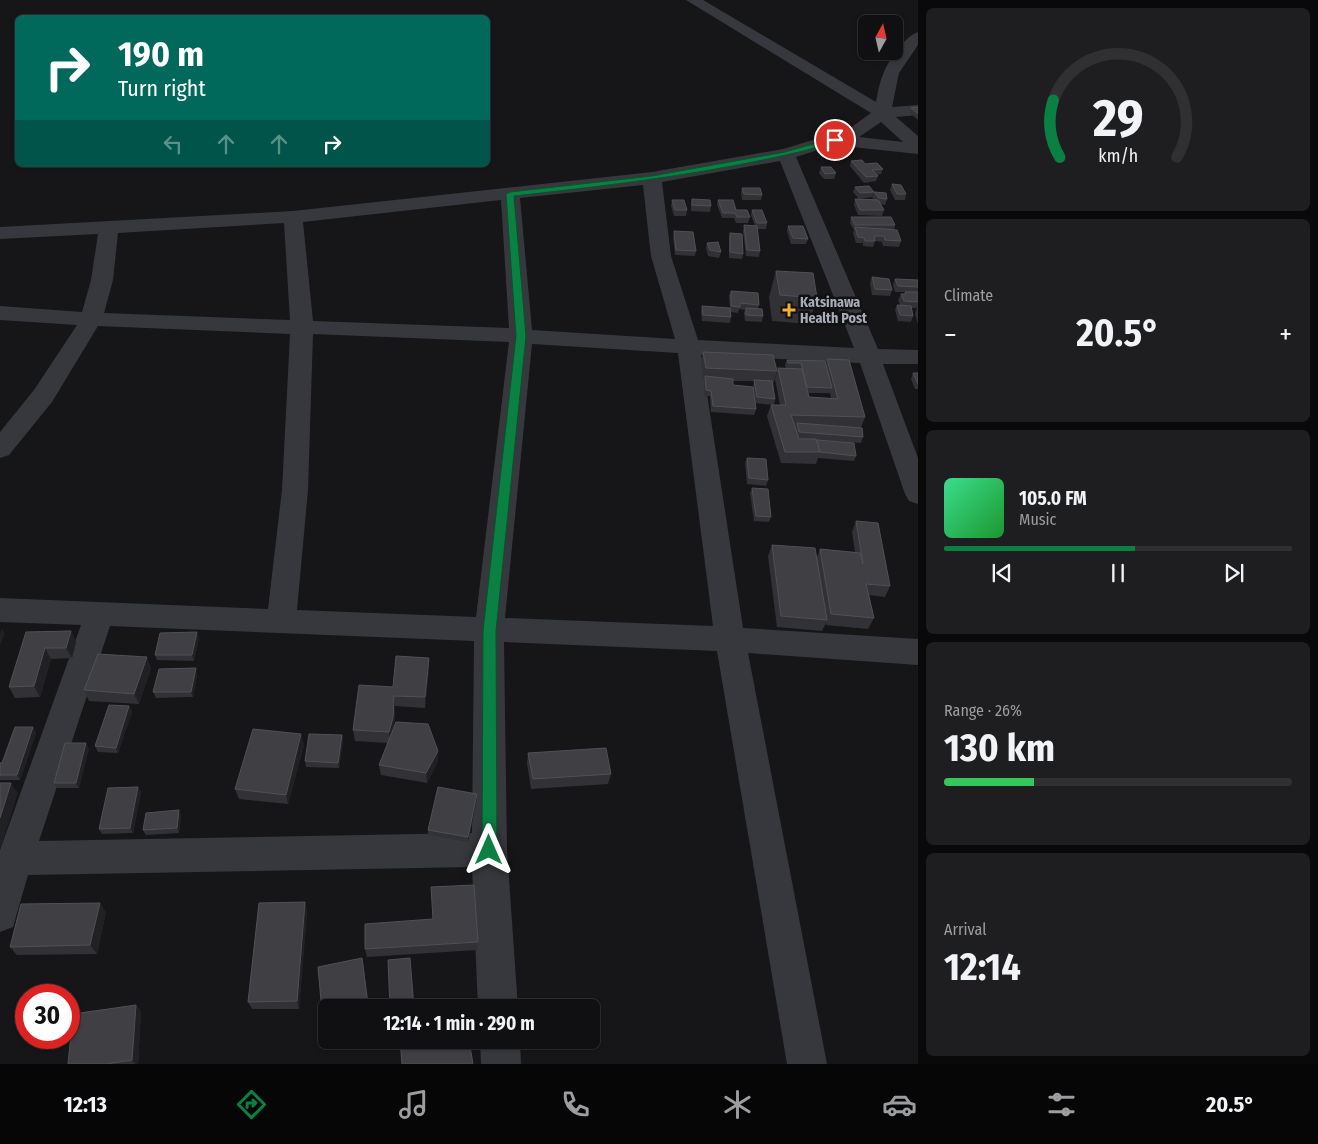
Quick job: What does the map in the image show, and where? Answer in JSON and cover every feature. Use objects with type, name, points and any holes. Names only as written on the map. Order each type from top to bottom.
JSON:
[{"type":"street","points":[[693,0],[882,113],[918,148]]},
{"type":"street","points":[[882,113],[891,73],[910,45],[918,37]]},
{"type":"street","points":[[0,232],[109,228],[293,216],[652,178],[786,154],[835,140],[855,132],[882,113],[918,110]]},
{"type":"street","points":[[835,140],[918,148]]},
{"type":"street","points":[[786,154],[869,356],[917,490]]},
{"type":"street","points":[[652,178],[661,256],[689,348],[730,639],[807,1064]]},
{"type":"street","points":[[497,999],[489,850],[489,631],[521,336],[510,194]]},
{"type":"street","points":[[281,621],[295,490],[302,327],[293,216]]},
{"type":"street","points":[[0,450],[44,396],[91,320],[102,280],[109,228]]},
{"type":"street","points":[[0,313],[91,320],[521,336],[689,348],[869,356],[918,356]]},
{"type":"street","points":[[0,610],[100,616],[281,621],[489,631],[730,639],[918,652]]},
{"type":"street","points":[[0,914],[15,858],[100,616]]},
{"type":"street","points":[[15,858],[489,850]]},
{"type":"street","points":[[500,1049],[501,1064]]},
{"type":"building","points":[[918,107],[918,114],[911,108]]},
{"type":"building","points":[[862,160],[865,164],[877,163],[883,169],[872,170],[878,176],[866,177],[851,161]]},
{"type":"building","points":[[821,167],[831,167],[836,173],[825,174]]},
{"type":"building","points":[[892,184],[901,185],[906,194],[897,194]]},
{"type":"building","points":[[869,186],[874,192],[860,193],[855,187]]},
{"type":"building","points":[[742,188],[760,188],[762,195],[744,194]]},
{"type":"building","points":[[874,192],[886,193],[887,199],[879,198]]},
{"type":"building","points":[[692,199],[710,200],[711,206],[692,205]]},
{"type":"building","points":[[855,199],[878,200],[884,210],[860,210]]},
{"type":"building","points":[[672,200],[684,200],[687,210],[675,210]]},
{"type":"building","points":[[718,200],[733,200],[736,210],[747,210],[750,217],[737,217],[735,213],[723,213]]},
{"type":"building","points":[[752,210],[762,210],[767,223],[757,223]]},
{"type":"building","points":[[851,217],[891,217],[895,225],[855,225]]},
{"type":"building","points":[[744,225],[757,226],[760,251],[747,250]]},
{"type":"building","points":[[788,226],[803,226],[808,239],[793,238]]},
{"type":"building","points":[[855,227],[897,230],[901,241],[885,240],[884,236],[874,236],[875,241],[865,241],[864,238],[858,237]]},
{"type":"building","points":[[674,231],[693,232],[696,251],[676,250]]},
{"type":"building","points":[[730,233],[742,234],[743,254],[730,252]]},
{"type":"building","points":[[718,242],[721,252],[710,250],[707,243]]},
{"type":"building","points":[[776,271],[813,273],[817,298],[780,295]]},
{"type":"building","points":[[872,277],[889,279],[892,290],[875,289]]},
{"type":"building","points":[[895,279],[918,280],[918,287],[898,286]]},
{"type":"building","points":[[731,291],[758,293],[759,305],[740,303],[740,307],[731,306]]},
{"type":"building","points":[[905,292],[918,292],[918,302],[904,301],[901,294],[906,294]]},
{"type":"building","points":[[897,305],[911,306],[913,316],[900,315]]},
{"type":"building","points":[[702,306],[730,308],[731,317],[703,315]]},
{"type":"building","points":[[746,308],[762,309],[763,316],[746,315]]},
{"type":"building","points":[[703,352],[773,355],[777,371],[706,368]]},
{"type":"building","points":[[827,359],[849,360],[865,417],[791,415],[799,439],[816,439],[820,452],[785,452],[771,405],[786,405],[778,368],[802,369],[809,397],[838,399]]},
{"type":"building","points":[[787,360],[825,361],[832,388],[807,387],[801,363],[788,363]]},
{"type":"building","points":[[913,373],[918,373],[918,384]]},
{"type":"building","points":[[705,376],[733,379],[733,385],[753,387],[756,409],[713,406],[711,391],[706,390]]},
{"type":"building","points":[[754,380],[772,381],[775,399],[757,397]]},
{"type":"building","points":[[797,423],[862,428],[863,437],[799,432]]},
{"type":"building","points":[[817,440],[854,443],[856,456],[820,452]]},
{"type":"building","points":[[747,458],[766,459],[768,480],[749,478]]},
{"type":"building","points":[[752,488],[768,489],[771,517],[756,516]]},
{"type":"building","points":[[856,521],[878,523],[890,586],[866,584],[874,618],[831,614],[820,549],[860,553],[863,564]]},
{"type":"building","points":[[772,545],[815,548],[827,620],[781,616]]},
{"type":"building","points":[[71,631],[66,648],[45,648],[34,686],[9,687],[26,632]]},
{"type":"building","points":[[197,632],[192,655],[155,655],[160,633]]},
{"type":"building","points":[[98,654],[147,657],[134,694],[84,690]]},
{"type":"building","points":[[396,656],[429,658],[425,697],[394,696],[393,718],[389,732],[353,730],[359,685],[393,687]]},
{"type":"building","points":[[196,668],[191,692],[153,692],[159,669]]},
{"type":"building","points":[[109,705],[129,706],[116,748],[95,746]]},
{"type":"building","points":[[396,722],[428,724],[438,751],[426,773],[379,765]]},
{"type":"building","points":[[15,727],[33,727],[17,775],[0,775],[0,763],[2,763]]},
{"type":"building","points":[[253,729],[301,734],[286,795],[235,789]]},
{"type":"building","points":[[309,734],[342,735],[338,763],[305,761]]},
{"type":"building","points":[[65,743],[86,743],[76,783],[54,783]]},
{"type":"building","points":[[606,748],[611,774],[533,779],[528,753]]},
{"type":"building","points":[[0,783],[11,783],[0,818]]},
{"type":"building","points":[[138,787],[130,828],[99,829],[108,788]]},
{"type":"building","points":[[438,787],[477,794],[468,837],[428,830]]},
{"type":"building","points":[[179,810],[177,828],[143,830],[146,813]]},
{"type":"building","points":[[474,885],[478,942],[365,949],[365,924],[433,919],[431,887]]},
{"type":"building","points":[[305,902],[297,1001],[248,1002],[259,903]]},
{"type":"building","points":[[100,903],[90,945],[10,947],[21,904]]},
{"type":"building","points":[[362,958],[367,999],[321,999],[318,967]]},
{"type":"building","points":[[410,958],[413,999],[390,999],[388,960]]},
{"type":"building","points":[[136,1005],[132,1060],[106,1064],[68,1064],[70,1049],[80,1049],[80,1013]]},
{"type":"building","points":[[401,1049],[470,1049],[473,1064],[402,1064]]},
{"type":"place","name":"Katsinawa Health Post","points":[[789,310]]},
{"type":"route","points":[[489,850],[489,631],[521,336],[510,194],[652,178],[786,154],[835,140]]}]
